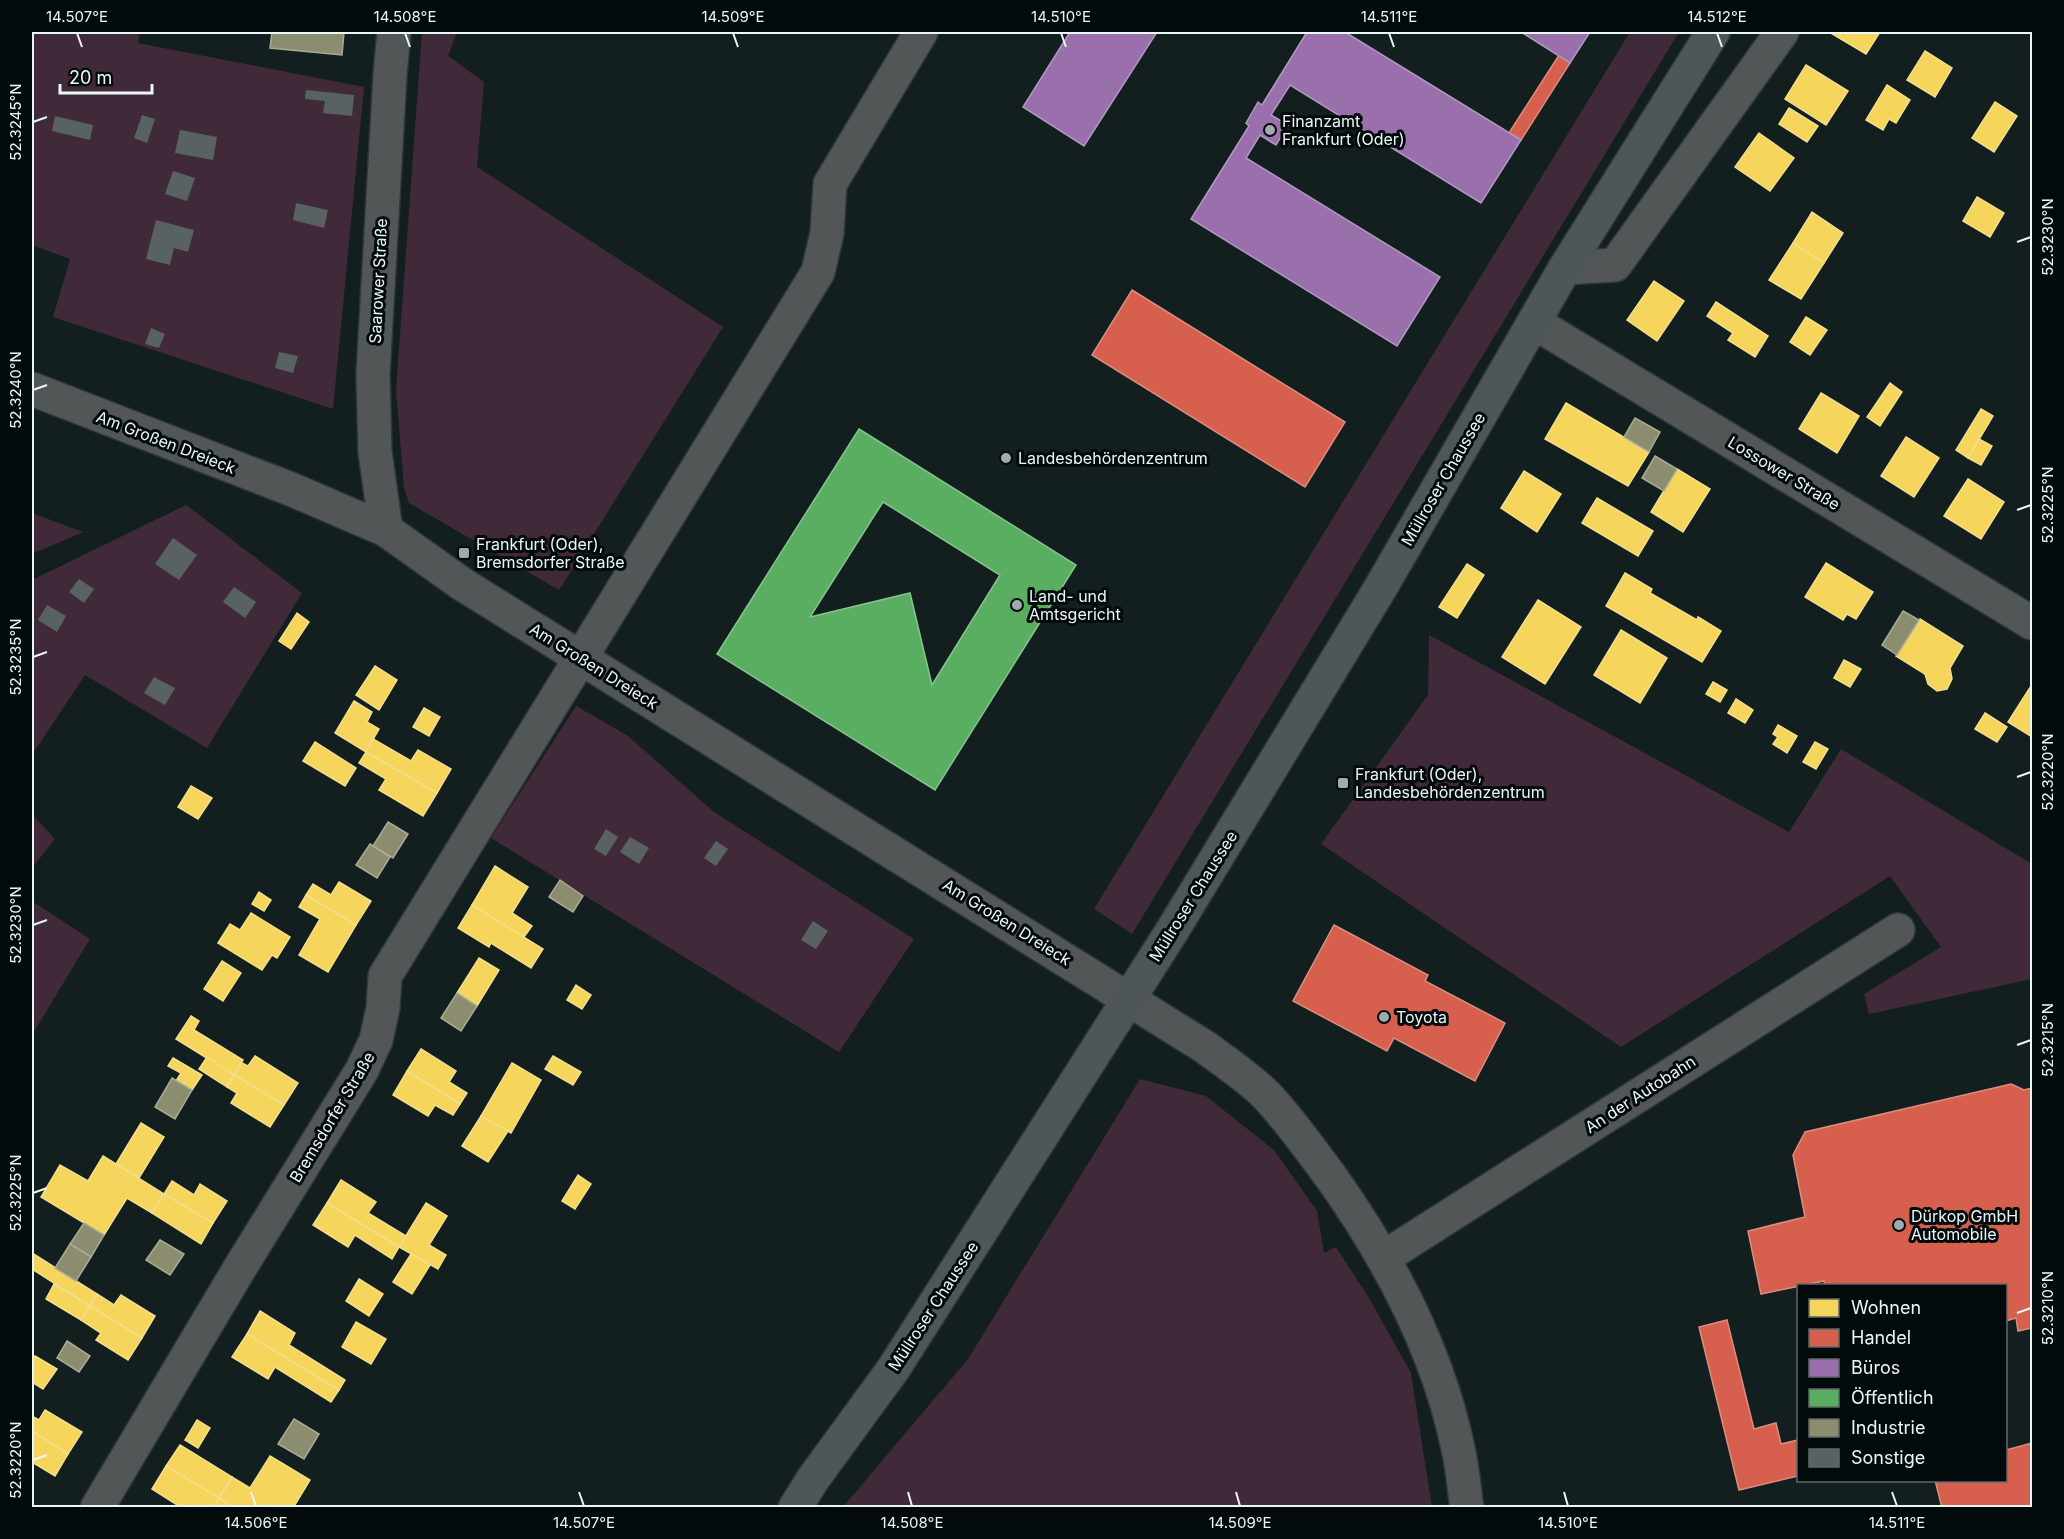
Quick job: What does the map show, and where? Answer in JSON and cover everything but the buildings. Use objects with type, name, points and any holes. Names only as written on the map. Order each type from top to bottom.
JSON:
[{"type":"main road","name":"Müllroser Chaussee","points":[[795,1508],[813,1479],[894,1368],[1129,999],[1381,587],[1565,268],[1713,32]]},
{"type":"street","name":"Saarower Straße","points":[[386,530],[375,452],[373,374],[394,32]]},
{"type":"street","name":"Bremsdorfer Straße","points":[[97,1508],[238,1271],[362,1070],[376,1040],[385,976],[818,272],[827,233],[830,184],[921,32]]},
{"type":"street","points":[[1565,268],[1615,265],[1782,32]]},
{"type":"street","name":"Lossower Straße","points":[[1535,323],[2032,623]]},
{"type":"street","name":"Am Großen Dreieck","points":[[32,389],[293,490],[386,530],[462,584],[1129,999]]},
{"type":"street","name":"An der Autobahn","points":[[1383,1258],[1898,930]]},
{"type":"street","points":[[1129,999],[1205,1047],[1264,1094],[1299,1134],[1348,1202],[1383,1258],[1416,1318],[1441,1384],[1459,1453],[1467,1508]]},
{"type":"shaded area","points":[[32,32],[140,32],[138,43],[364,87],[333,409],[53,317],[70,259],[32,245]]},
{"type":"shaded area","points":[[422,32],[457,32],[448,56],[484,82],[477,167],[723,327],[559,590],[409,503],[404,488],[396,390]]},
{"type":"shaded area","points":[[1630,32],[1679,32],[1132,934],[1094,909]]},
{"type":"shaded area","points":[[186,505],[302,593],[207,748],[85,675],[32,755],[32,580]]},
{"type":"shaded area","points":[[32,513],[83,532],[32,554]]},
{"type":"shaded area","points":[[1429,635],[1789,832],[1841,749],[2032,864],[2032,979],[1869,1014],[1864,994],[1941,947],[1890,876],[1621,1047],[1321,844],[1428,695]]},
{"type":"shaded area","points":[[576,706],[628,736],[714,812],[914,939],[839,1052],[491,838]]},
{"type":"shaded area","points":[[32,814],[55,839],[32,868]]},
{"type":"shaded area","points":[[32,901],[90,939],[32,1035]]},
{"type":"shaded area","points":[[1140,1079],[1206,1096],[1274,1150],[1317,1211],[1324,1253],[1336,1247],[1369,1298],[1411,1373],[1432,1507],[843,1507],[968,1359]]},
{"type":"place","name":"Finanzamt Frankfurt (Oder)","points":[[1270,130]]},
{"type":"place","name":"Landesbehördenzentrum","points":[[1006,458]]},
{"type":"place","name":"Frankfurt (Oder), Bremsdorfer Straße","points":[[464,553]]},
{"type":"place","name":"Land- und Amtsgericht","points":[[1017,605]]},
{"type":"place","name":"Frankfurt (Oder), Landesbehördenzentrum","points":[[1343,783]]},
{"type":"place","name":"Toyota","points":[[1384,1017]]},
{"type":"place","name":"Dürkop GmbH Automobile","points":[[1899,1225]]}]
